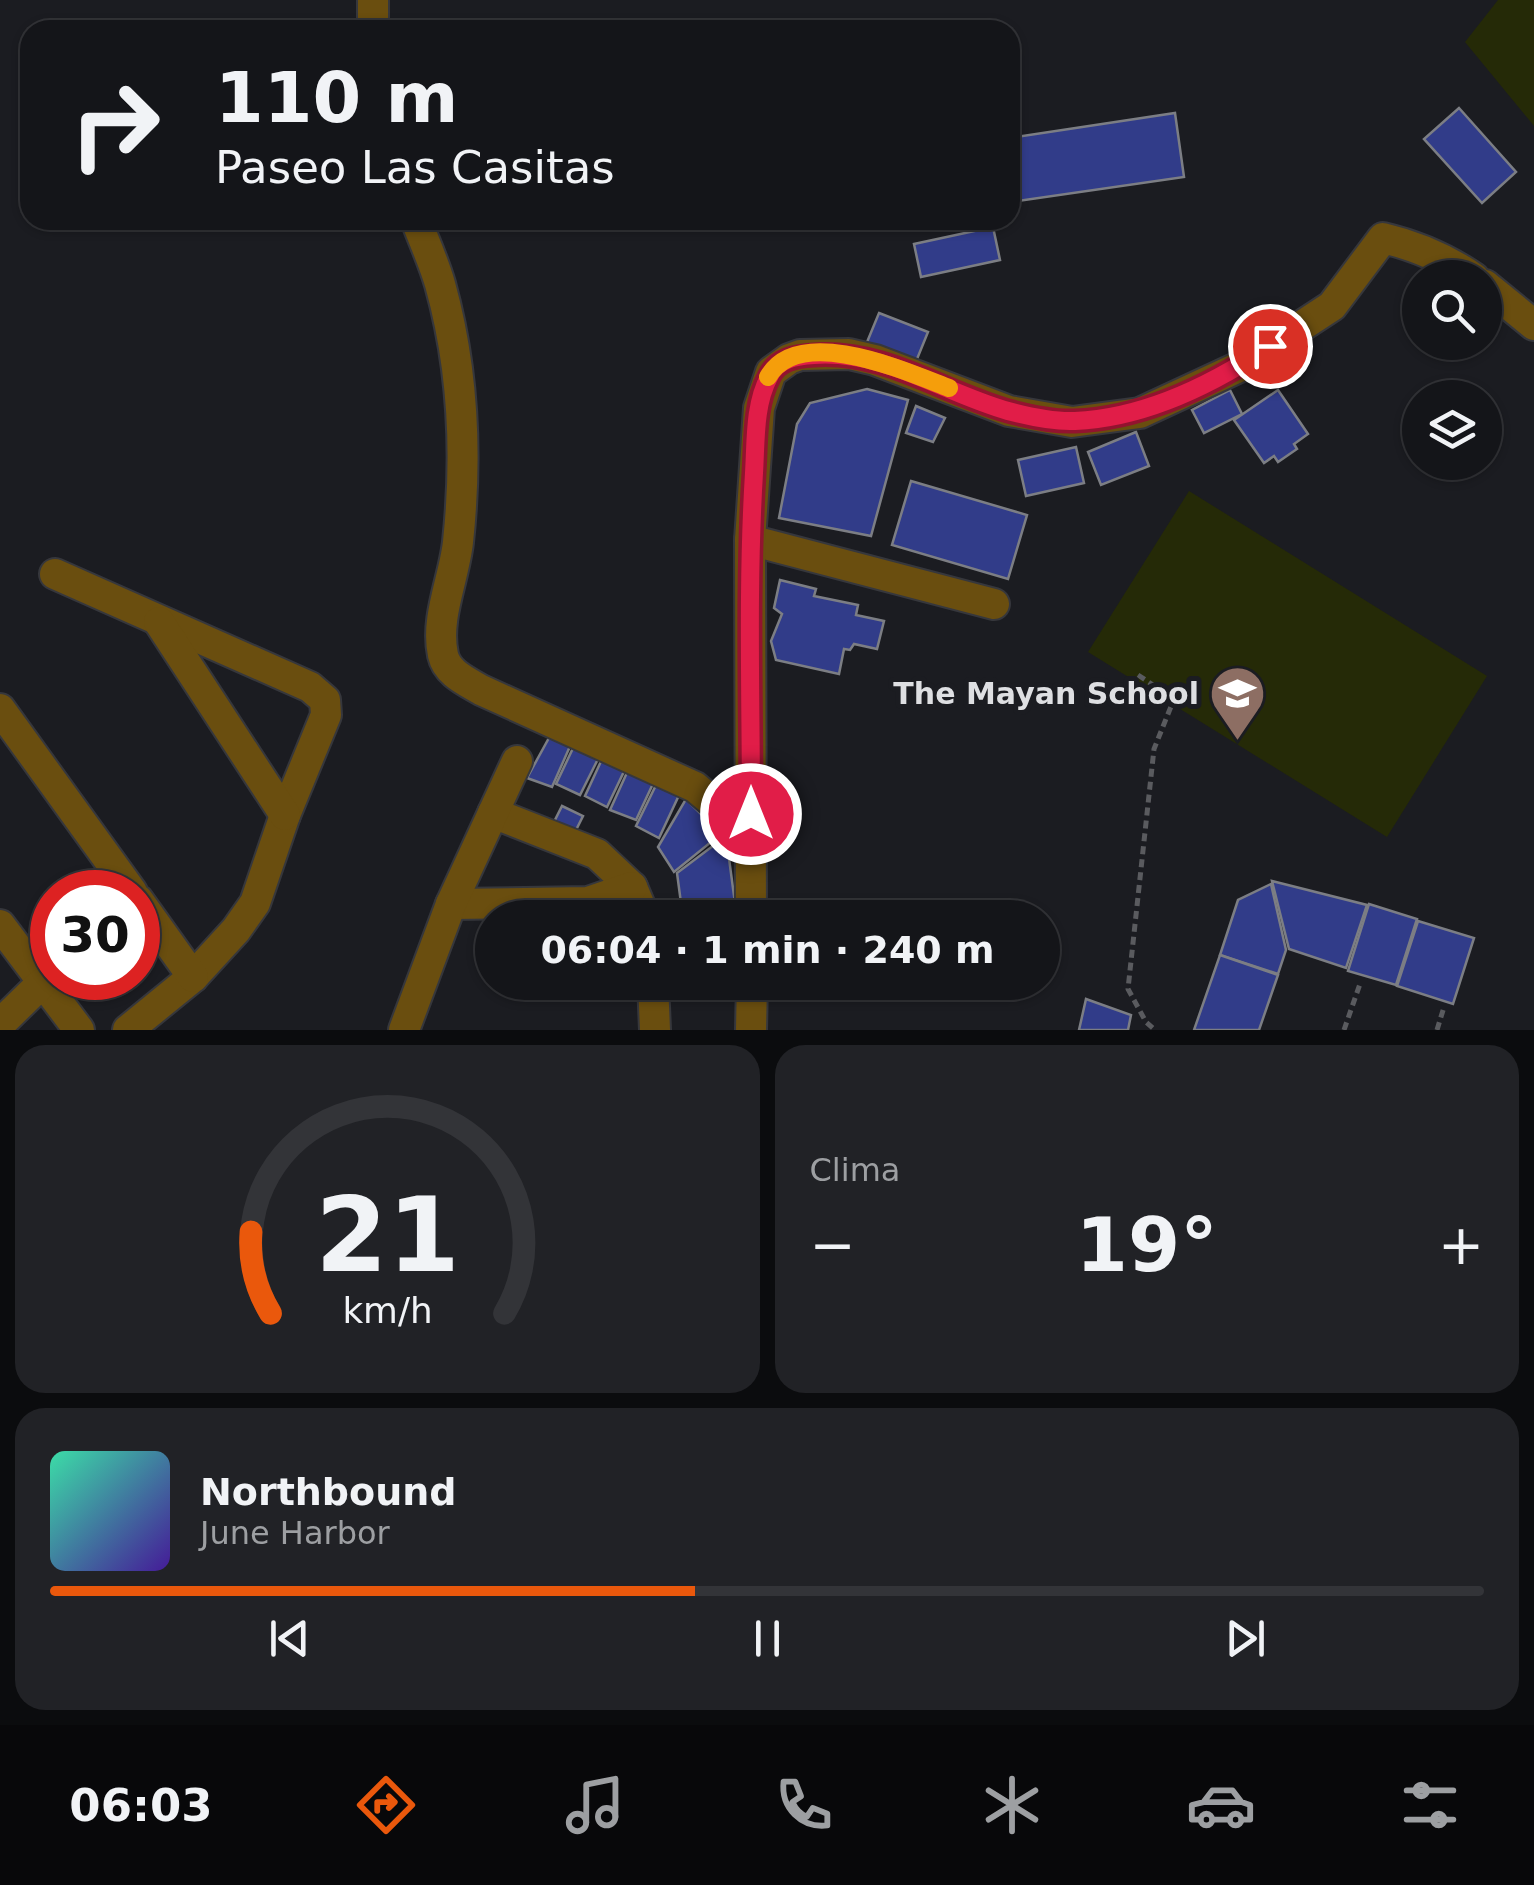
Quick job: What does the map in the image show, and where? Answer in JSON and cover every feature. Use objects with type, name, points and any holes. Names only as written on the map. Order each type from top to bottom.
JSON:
[{"type":"street","points":[[420,230],[440,283],[457,362],[463,470],[458,547],[440,641],[444,661],[457,676],[481,690],[695,788],[726,813],[751,852]]},
{"type":"street","points":[[752,900],[750,540],[759,408],[770,372],[789,359],[848,354],[875,360],[1009,411],[1072,422],[1140,412],[1239,367],[1332,306],[1383,238],[1414,245],[1448,260]]},
{"type":"street","points":[[1502,299],[1534,325]]},
{"type":"street","points":[[750,540],[994,604]]},
{"type":"street","points":[[55,574],[310,686],[324,700],[326,715],[285,815],[255,903],[193,977],[128,1030]]},
{"type":"street","points":[[159,622],[285,815]]},
{"type":"street","points":[[0,709],[116,870]]},
{"type":"street","points":[[404,1030],[451,904],[517,761]]},
{"type":"street","points":[[493,813],[597,854],[632,887],[637,900]]},
{"type":"street","points":[[451,904],[588,902],[632,887]]},
{"type":"street","points":[[0,925],[30,967]]},
{"type":"street","points":[[160,931],[193,977]]},
{"type":"street","points":[[0,1024],[30,995]]},
{"type":"street","points":[[55,1000],[80,1030]]},
{"type":"street","points":[[654,1000],[655,1030]]},
{"type":"street","points":[[751,1030],[752,1000]]},
{"type":"path","points":[[1138,676],[1174,699],[1154,749],[1128,989],[1154,1030]]},
{"type":"path","points":[[1344,1030],[1361,982]]},
{"type":"path","points":[[1437,1030],[1444,1007]]},
{"type":"green space","points":[[1498,0],[1534,0],[1534,126],[1465,42]]},
{"type":"green space","points":[[1189,491],[1487,676],[1387,837],[1088,652]]},
{"type":"building","points":[[1459,108],[1516,172],[1482,203],[1424,139]]},
{"type":"building","points":[[1175,113],[1184,177],[1020,201],[1020,136]]},
{"type":"building","points":[[994,230],[1000,260],[921,277],[914,244]]},
{"type":"building","points":[[879,313],[928,332],[915,364],[865,347]]},
{"type":"building","points":[[867,389],[908,400],[871,536],[779,518],[797,424],[810,403]]},
{"type":"building","points":[[1230,390],[1242,414],[1204,433],[1192,410]]},
{"type":"building","points":[[1278,390],[1308,434],[1294,444],[1297,449],[1278,462],[1274,456],[1264,463],[1234,420]]},
{"type":"building","points":[[916,406],[945,418],[933,442],[906,433]]},
{"type":"building","points":[[1136,432],[1149,466],[1101,485],[1088,452]]},
{"type":"building","points":[[1076,447],[1084,483],[1026,496],[1018,460]]},
{"type":"building","points":[[911,481],[1027,515],[1008,579],[892,545]]},
{"type":"building","points":[[780,580],[816,589],[814,596],[858,605],[856,615],[884,621],[877,649],[854,644],[850,650],[844,649],[839,674],[776,660],[771,641],[782,614],[774,608]]},
{"type":"building","points":[[550,736],[571,744],[552,787],[527,778]]},
{"type":"building","points":[[575,744],[600,755],[580,795],[556,784]]},
{"type":"building","points":[[603,757],[628,763],[607,807],[585,796]]},
{"type":"building","points":[[630,766],[658,773],[636,820],[610,810]]},
{"type":"building","points":[[658,781],[680,793],[659,838],[636,826]]},
{"type":"building","points":[[686,799],[721,834],[674,872],[658,847]]},
{"type":"building","points":[[562,806],[583,816],[572,838],[551,828]]},
{"type":"building","points":[[726,836],[735,900],[681,900],[677,873]]},
{"type":"building","points":[[1272,881],[1367,905],[1346,968],[1289,949]]},
{"type":"building","points":[[1271,884],[1286,950],[1278,974],[1220,955],[1238,900]]},
{"type":"building","points":[[1369,904],[1417,919],[1396,985],[1348,971]]},
{"type":"building","points":[[1418,921],[1474,938],[1453,1004],[1397,986]]},
{"type":"building","points":[[1220,955],[1278,975],[1259,1030],[1194,1030]]},
{"type":"building","points":[[1086,999],[1131,1015],[1128,1030],[1079,1030]]},
{"type":"slow traffic","points":[[768,377],[789,359],[848,354],[949,388]]},
{"type":"place","name":"The Mayan School","points":[[1238,742]]},
{"type":"route","points":[[751,814],[750,540],[759,408],[770,372],[800,356],[848,354],[875,360],[1009,411],[1072,422],[1140,412],[1239,367],[1270,346]]}]
